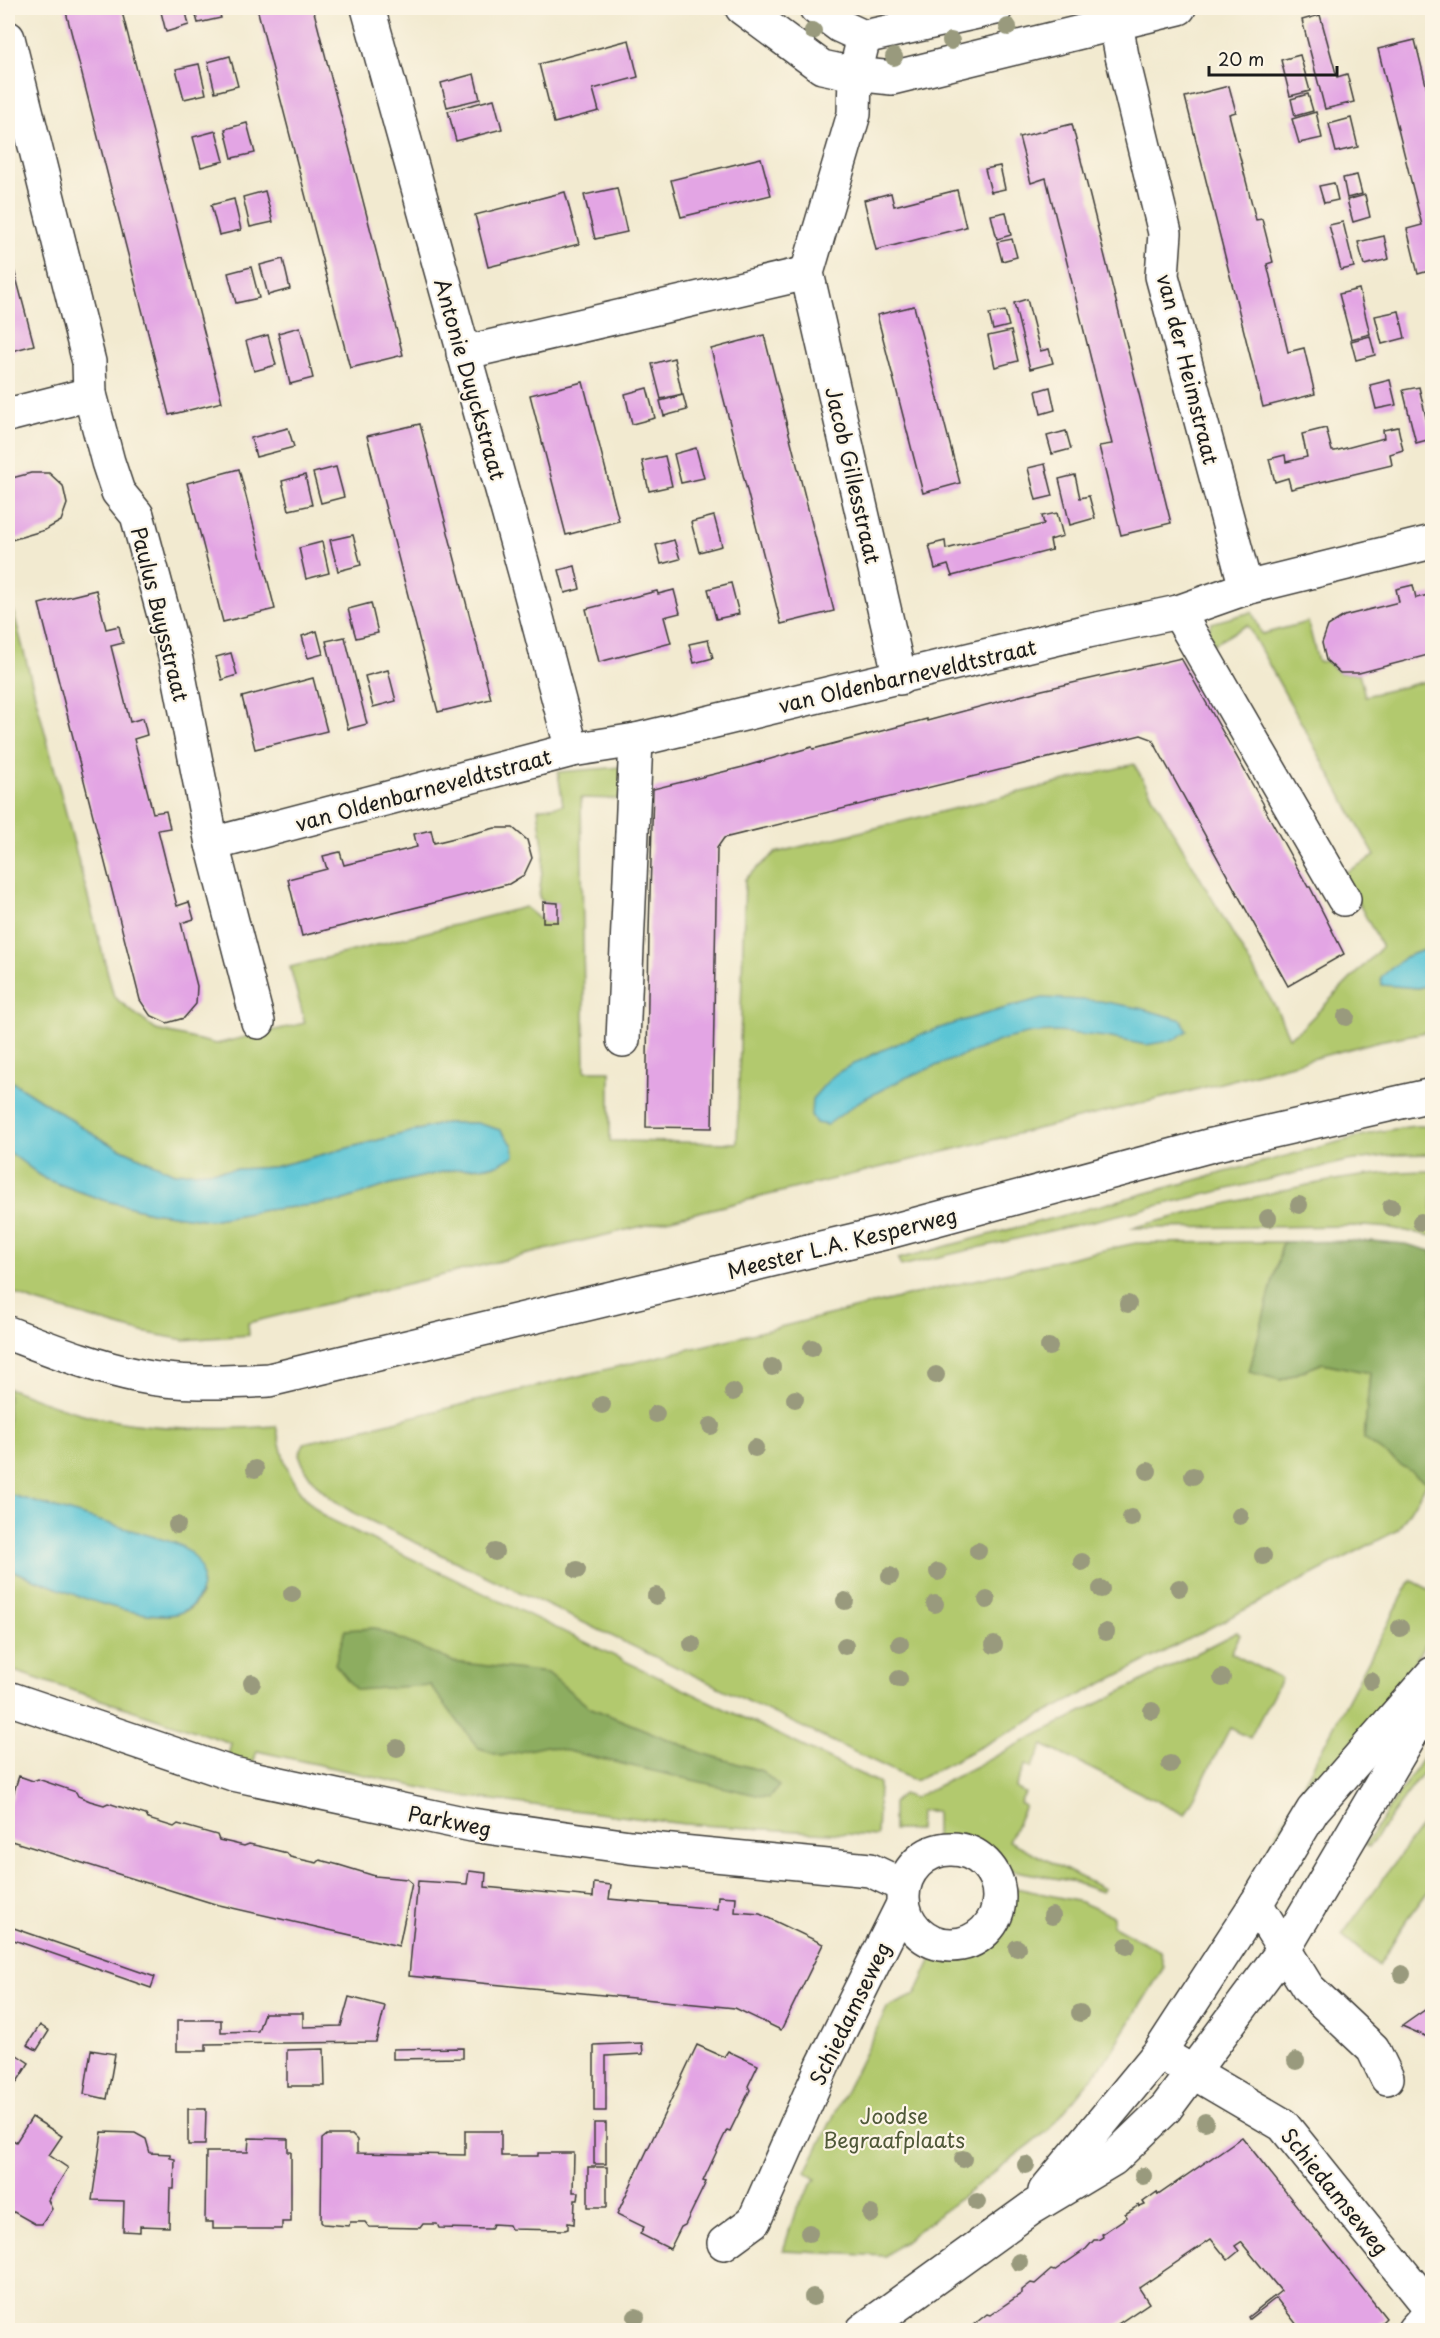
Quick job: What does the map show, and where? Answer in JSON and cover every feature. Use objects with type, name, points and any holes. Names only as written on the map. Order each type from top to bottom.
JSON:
[{"type":"street","name":"Antonie Duyckstraat","points":[[368,8],[572,750]]},
{"type":"street","points":[[741,8],[822,67],[892,78],[1114,15],[1179,8]]},
{"type":"street","points":[[816,8],[840,26],[864,37],[996,8]]},
{"type":"street","name":"van der Heimstraat","points":[[1114,15],[1165,233],[1162,276],[1246,588]]},
{"type":"street","name":"Jacob Gillesstraat","points":[[864,37],[855,74],[854,114],[807,273],[900,678]]},
{"type":"street","name":"Paulus Buysstraat","points":[[8,39],[89,362],[90,394],[108,462],[118,492],[136,515],[173,649],[212,844],[258,1022]]},
{"type":"street","points":[[463,352],[807,273]]},
{"type":"street","points":[[8,415],[90,394]]},
{"type":"street","name":"van Oldenbarneveldtstraat","points":[[212,844],[572,750],[636,740],[1088,631],[1178,612],[1246,588],[1432,542]]},
{"type":"street","points":[[1178,612],[1344,899]]},
{"type":"street","points":[[623,1040],[636,740]]},
{"type":"street","name":"Meester L.A. Kesperweg","points":[[8,1333],[66,1355],[140,1377],[213,1383],[269,1380],[884,1233],[1212,1145],[1426,1099]]},
{"type":"street","points":[[1033,2207],[1159,2053],[1256,1904],[1313,1810],[1432,1674]]},
{"type":"street","name":"Parkweg","points":[[8,1698],[233,1774],[472,1826],[630,1847],[870,1870],[903,1895]]},
{"type":"street","points":[[863,2331],[1033,2207],[1113,2159],[1166,2108],[1285,1948],[1432,1698]]},
{"type":"street","name":"Schiedamseweg","points":[[724,2243],[754,2221],[823,2065],[903,1895]]},
{"type":"street","points":[[1256,1904],[1308,1988],[1373,2049],[1387,2078]]},
{"type":"street","name":"Schiedamseweg","points":[[1159,2053],[1283,2125],[1432,2310]]},
{"type":"street","points":[[1414,2331],[1432,2310]]},
{"type":"green space","points":[[8,591],[114,997],[156,1030],[216,1044],[305,1023],[290,967],[525,907],[542,921],[558,921],[558,903],[543,902],[539,897],[544,854],[538,809],[563,805],[558,772],[622,767],[621,799],[581,798],[585,1071],[610,1071],[610,1141],[737,1143],[745,879],[775,853],[1134,764],[1277,1010],[1289,1037],[1302,1028],[1382,947],[1344,876],[1341,875],[1375,856],[1247,625],[1214,644],[1208,632],[1211,623],[1252,612],[1262,634],[1308,622],[1318,662],[1326,661],[1340,673],[1359,673],[1365,696],[1432,680],[1432,947],[1405,957],[1382,984],[1418,988],[1432,984],[1432,1031],[1379,1041],[1183,1093],[248,1323],[249,1335],[184,1340],[132,1330],[33,1301],[8,1291],[8,1151],[45,1179],[103,1200],[151,1212],[210,1220],[266,1210],[338,1202],[391,1184],[451,1170],[497,1165],[477,1123],[445,1123],[274,1167],[174,1173],[104,1141],[8,1079]]},
{"type":"green space","points":[[1414,1126],[1432,1126],[1432,1154],[1394,1155],[1347,1161],[901,1266],[898,1259],[1376,1132]]},
{"type":"green space","points":[[1432,1171],[1432,1236],[1391,1228],[1364,1226],[1130,1228],[1318,1183],[1394,1173]]},
{"type":"green space","points":[[1372,1241],[1405,1244],[1432,1251],[1432,1475],[1427,1483],[1364,1439],[1370,1373],[1323,1363],[1281,1380],[1249,1372],[1283,1242]]},
{"type":"green space","points":[[1283,1242],[1250,1372],[1281,1380],[1323,1363],[1370,1373],[1364,1439],[1427,1483],[1398,1530],[915,1781],[352,1512],[319,1488],[308,1473],[299,1454],[305,1443],[1108,1249],[1136,1243]]},
{"type":"green space","points":[[8,1388],[69,1410],[119,1422],[198,1428],[276,1426],[291,1478],[305,1497],[327,1518],[879,1783],[877,1836],[684,1824],[454,1795],[257,1751],[253,1764],[228,1756],[231,1743],[8,1669],[8,1569],[99,1603],[151,1614],[173,1614],[189,1609],[201,1594],[61,1510],[8,1494]]},
{"type":"green space","points":[[1411,1580],[1432,1591],[1432,1634],[1411,1667],[1301,1807],[1268,1856],[1266,1855]]},
{"type":"green space","points":[[374,1628],[454,1662],[548,1673],[589,1707],[702,1753],[762,1771],[779,1786],[769,1798],[546,1746],[501,1756],[479,1749],[430,1685],[356,1690],[335,1664],[345,1630]]},
{"type":"green space","points":[[1237,1632],[1240,1635],[1231,1653],[1281,1679],[1250,1738],[1230,1728],[1185,1815],[1043,1745],[1031,1768],[1025,1765],[1015,1788],[1025,1793],[1020,1803],[1025,1806],[1009,1841],[1104,1889],[1102,1892],[1070,1881],[1011,1870],[988,1847],[976,1841],[951,1836],[936,1839],[936,1811],[920,1811],[919,1830],[893,1830],[893,1803],[902,1794],[914,1798]]},
{"type":"green space","points":[[1432,1744],[1432,1760],[1369,1847],[1365,1845]]},
{"type":"green space","points":[[1432,1811],[1432,1886],[1406,1921],[1379,1966],[1342,1935]]},
{"type":"green space","name":"Joodse Begraafplaats","points":[[1016,1888],[1081,1902],[1113,1916],[1112,1925],[1160,1951],[1164,1967],[1107,2059],[1050,2129],[885,2256],[783,2251],[796,2209],[816,2179],[806,2172],[887,2008],[915,1995],[932,1959],[970,1958],[1001,1938],[1012,1917]]},
{"type":"water","points":[[1432,947],[1432,984],[1418,988],[1382,985],[1381,977],[1405,957]]},
{"type":"water","points":[[1043,998],[1100,1001],[1139,1008],[1182,1020],[1187,1031],[1174,1040],[1146,1045],[1106,1037],[1058,1032],[1032,1033],[1005,1039],[905,1078],[860,1101],[827,1125],[816,1123],[811,1115],[812,1099],[827,1082],[837,1073],[861,1060],[911,1038]]},
{"type":"water","points":[[8,1079],[104,1141],[174,1173],[274,1167],[445,1123],[477,1123],[500,1130],[513,1145],[514,1156],[497,1165],[451,1170],[391,1184],[338,1202],[266,1210],[210,1220],[151,1212],[103,1200],[45,1179],[8,1151]]},
{"type":"water","points":[[8,1494],[175,1543],[190,1552],[199,1565],[202,1585],[197,1598],[188,1609],[175,1614],[128,1611],[86,1599],[8,1569]]},
{"type":"building","points":[[65,8],[121,8],[222,402],[169,415]]},
{"type":"building","points":[[160,8],[185,8],[189,25],[166,32]]},
{"type":"building","points":[[194,8],[218,8],[221,18],[198,23]]},
{"type":"building","points":[[257,8],[313,8],[403,355],[350,368]]},
{"type":"building","points":[[1320,15],[1337,77],[1347,74],[1354,102],[1325,109],[1302,20]]},
{"type":"building","points":[[629,40],[638,77],[593,89],[599,111],[554,123],[539,64]]},
{"type":"building","points":[[1415,40],[1432,109],[1432,270],[1418,274],[1407,229],[1422,225],[1378,49]]},
{"type":"building","points":[[1300,55],[1310,91],[1290,96],[1281,60]]},
{"type":"building","points":[[230,56],[238,86],[215,92],[208,62]]},
{"type":"building","points":[[199,64],[206,94],[184,99],[176,69]]},
{"type":"building","points":[[474,74],[480,99],[447,107],[441,83]]},
{"type":"building","points":[[1229,86],[1236,112],[1229,114],[1256,220],[1262,219],[1273,262],[1267,264],[1288,352],[1304,348],[1315,394],[1263,407],[1185,97]]},
{"type":"building","points":[[1308,94],[1313,111],[1295,116],[1291,99]]},
{"type":"building","points":[[494,99],[502,129],[456,141],[448,111]]},
{"type":"building","points":[[1316,112],[1322,138],[1299,143],[1292,119]]},
{"type":"building","points":[[1351,118],[1358,147],[1336,152],[1329,124]]},
{"type":"building","points":[[247,123],[255,153],[232,158],[225,129]]},
{"type":"building","points":[[1072,124],[1171,523],[1121,535],[1099,446],[1112,444],[1046,178],[1031,183],[1019,137]]},
{"type":"building","points":[[216,131],[224,161],[201,167],[193,137]]},
{"type":"building","points":[[761,158],[771,195],[681,217],[671,180]]},
{"type":"building","points":[[1000,166],[1005,189],[991,192],[985,169]]},
{"type":"building","points":[[1357,175],[1362,194],[1347,198],[1343,178]]},
{"type":"building","points":[[1334,183],[1338,200],[1324,203],[1319,186]]},
{"type":"building","points":[[617,188],[627,232],[595,239],[584,195]]},
{"type":"building","points":[[957,190],[966,227],[876,250],[864,200],[891,193],[894,206]]},
{"type":"building","points":[[265,191],[273,222],[250,227],[243,197]]},
{"type":"building","points":[[565,192],[579,244],[488,267],[475,215]]},
{"type":"building","points":[[1365,195],[1370,217],[1353,222],[1347,200]]},
{"type":"building","points":[[234,199],[241,230],[219,235],[211,205]]},
{"type":"building","points":[[1006,212],[1011,235],[997,239],[991,215]]},
{"type":"building","points":[[1343,222],[1354,267],[1341,270],[1329,225]]},
{"type":"building","points":[[1384,236],[1389,259],[1364,265],[1358,242]]},
{"type":"building","points":[[1012,239],[1017,257],[1002,261],[997,242]]},
{"type":"building","points":[[8,247],[34,345],[8,352]]},
{"type":"building","points":[[283,259],[290,289],[268,295],[260,265]]},
{"type":"building","points":[[251,267],[259,298],[236,303],[228,273]]},
{"type":"building","points":[[1359,289],[1370,334],[1351,339],[1339,294]]},
{"type":"building","points":[[1027,299],[1040,351],[1049,349],[1053,363],[1030,369],[1014,303]]},
{"type":"building","points":[[914,306],[960,483],[923,493],[877,315]]},
{"type":"building","points":[[1005,311],[1009,326],[993,330],[989,314]]},
{"type":"building","points":[[1399,311],[1405,338],[1382,344],[1375,316]]},
{"type":"building","points":[[300,327],[313,378],[290,384],[278,333]]},
{"type":"building","points":[[1011,331],[1018,361],[995,367],[988,336]]},
{"type":"building","points":[[268,335],[276,365],[254,371],[246,341]]},
{"type":"building","points":[[764,335],[834,611],[781,624],[711,349]]},
{"type":"building","points":[[1370,336],[1375,355],[1356,360],[1351,341]]},
{"type":"building","points":[[674,358],[682,394],[661,399],[652,364]]},
{"type":"building","points":[[1390,380],[1396,405],[1376,409],[1370,385]]},
{"type":"building","points":[[583,382],[619,521],[566,535],[530,395]]},
{"type":"building","points":[[1050,387],[1055,410],[1041,414],[1036,391]]},
{"type":"building","points":[[1419,387],[1431,439],[1416,443],[1403,390]]},
{"type":"building","points":[[647,388],[655,418],[632,424],[625,394]]},
{"type":"building","points":[[683,395],[687,410],[664,416],[660,401]]},
{"type":"building","points":[[420,424],[491,699],[438,712],[367,436]]},
{"type":"building","points":[[1398,427],[1403,450],[1390,454],[1392,465],[1291,489],[1288,478],[1275,482],[1269,459],[1285,455],[1286,462],[1307,457],[1302,434],[1326,428],[1332,451],[1335,451],[1384,438],[1383,430]]},
{"type":"building","points":[[288,428],[294,447],[256,457],[251,438]]},
{"type":"building","points":[[1066,431],[1071,449],[1052,454],[1047,436]]},
{"type":"building","points":[[696,448],[704,478],[681,483],[674,454]]},
{"type":"building","points":[[665,456],[672,486],[649,491],[642,461]]},
{"type":"building","points":[[1045,464],[1053,496],[1036,500],[1028,468]]},
{"type":"building","points":[[336,467],[344,497],[321,503],[313,473]]},
{"type":"building","points":[[239,469],[275,609],[223,622],[187,483]]},
{"type":"building","points":[[31,473],[49,473],[63,486],[67,504],[61,521],[45,530],[8,541],[8,479]]},
{"type":"building","points":[[305,475],[312,505],[289,510],[282,481]]},
{"type":"building","points":[[1075,475],[1080,498],[1089,496],[1095,518],[1070,525],[1059,479]]},
{"type":"building","points":[[1057,513],[1063,536],[1050,540],[1052,550],[952,576],[948,565],[935,569],[929,545],[945,541],[946,549],[1044,524],[1042,516]]},
{"type":"building","points":[[714,516],[722,546],[699,552],[691,522]]},
{"type":"building","points":[[353,535],[361,565],[338,571],[330,540]]},
{"type":"building","points":[[674,540],[680,559],[661,564],[656,545]]},
{"type":"building","points":[[322,542],[329,573],[306,579],[299,548]]},
{"type":"building","points":[[575,566],[580,589],[565,593],[559,570]]},
{"type":"building","points":[[731,583],[739,614],[716,619],[708,589]]},
{"type":"building","points":[[1413,585],[1416,598],[1432,594],[1432,654],[1359,673],[1340,673],[1326,660],[1322,643],[1328,626],[1344,616],[1399,602],[1396,589]]},
{"type":"building","points":[[96,590],[106,629],[119,626],[123,643],[111,646],[130,722],[143,718],[147,735],[134,739],[153,813],[166,811],[170,828],[158,830],[177,906],[189,902],[194,919],[181,923],[197,986],[196,1004],[184,1018],[167,1023],[150,1015],[140,1000],[39,604]]},
{"type":"building","points":[[674,590],[680,613],[664,617],[671,643],[599,662],[586,609],[657,591],[658,594]]},
{"type":"building","points":[[371,603],[378,633],[356,638],[348,609]]},
{"type":"building","points":[[317,631],[323,654],[308,658],[302,636]]},
{"type":"building","points":[[345,637],[367,724],[348,729],[326,641]]},
{"type":"building","points":[[708,640],[713,658],[694,663],[689,644]]},
{"type":"building","points":[[231,653],[237,675],[222,680],[216,657]]},
{"type":"building","points":[[1181,658],[1310,887],[1344,954],[1288,986],[1152,739],[1141,735],[724,838],[717,848],[712,1128],[646,1127],[653,789],[812,747],[813,749],[1042,690]]},
{"type":"building","points":[[388,670],[396,701],[373,707],[365,676]]},
{"type":"building","points":[[313,678],[327,731],[255,749],[242,697]]},
{"type":"building","points":[[495,828],[513,828],[527,840],[532,858],[524,875],[509,884],[302,936],[288,879],[327,869],[323,856],[340,852],[344,865],[417,847],[414,834],[431,830],[434,843]]},
{"type":"building","points":[[543,902],[558,903],[558,922],[543,922]]},
{"type":"building","points":[[19,1776],[33,1781],[38,1779],[76,1792],[78,1796],[90,1801],[104,1805],[108,1803],[174,1827],[178,1824],[217,1835],[219,1840],[244,1846],[249,1844],[267,1848],[287,1853],[290,1857],[317,1863],[320,1860],[375,1876],[407,1879],[412,1883],[399,1946],[215,1904],[8,1840],[8,1810]]},
{"type":"building","points":[[469,1871],[486,1873],[485,1887],[593,1897],[594,1883],[611,1885],[609,1899],[717,1909],[718,1896],[736,1897],[735,1912],[760,1914],[823,1944],[781,2030],[735,2008],[409,1976],[418,1881],[467,1884]]},
{"type":"building","points":[[8,1926],[155,1977],[151,1988],[8,1938]]},
{"type":"building","points":[[349,1997],[385,2006],[376,2042],[206,2044],[206,2051],[177,2051],[177,2020],[221,2020],[221,2032],[258,2031],[264,2013],[303,2013],[303,2027],[341,2026]]},
{"type":"building","points":[[1432,2005],[1432,2039],[1402,2026]]},
{"type":"building","points":[[40,2025],[49,2031],[37,2050],[27,2045]]},
{"type":"building","points":[[642,2043],[643,2054],[606,2056],[606,2111],[594,2111],[594,2045]]},
{"type":"building","points":[[697,2045],[724,2057],[728,2051],[758,2065],[748,2086],[750,2090],[730,2131],[727,2130],[703,2181],[706,2182],[685,2225],[681,2227],[670,2249],[640,2234],[644,2227],[617,2214]]},
{"type":"building","points":[[463,2048],[463,2058],[393,2059],[393,2049]]},
{"type":"building","points":[[324,2049],[325,2086],[287,2086],[287,2050]]},
{"type":"building","points":[[91,2050],[115,2054],[107,2099],[84,2094]]},
{"type":"building","points":[[17,2055],[29,2063],[15,2085],[8,2080],[8,2071]]},
{"type":"building","points":[[188,2109],[206,2109],[205,2145],[188,2145]]},
{"type":"building","points":[[32,2117],[62,2136],[49,2155],[68,2168],[48,2200],[52,2209],[42,2224],[35,2224],[14,2212],[8,2213],[8,2137],[16,2142]]},
{"type":"building","points":[[594,2123],[606,2123],[606,2164],[594,2164]]},
{"type":"building","points":[[465,2131],[501,2131],[501,2156],[574,2153],[573,2192],[579,2192],[578,2200],[575,2200],[574,2224],[568,2223],[568,2229],[565,2230],[511,2229],[509,2225],[493,2224],[491,2229],[439,2228],[437,2224],[423,2224],[420,2228],[369,2227],[365,2222],[350,2222],[349,2226],[321,2222],[322,2139],[327,2135],[352,2135],[357,2140],[357,2153],[465,2155]]},
{"type":"building","points":[[102,2132],[135,2133],[146,2139],[150,2153],[170,2154],[170,2158],[175,2159],[174,2189],[170,2189],[169,2227],[140,2226],[140,2232],[123,2231],[124,2201],[92,2200]]},
{"type":"building","points":[[1242,2137],[1386,2318],[1374,2330],[1301,2330],[1276,2298],[1249,2319],[1248,2317],[1281,2291],[1241,2242],[1235,2246],[1239,2251],[1228,2260],[1211,2239],[1139,2288],[1149,2303],[1109,2330],[967,2330],[987,2314],[990,2315],[1022,2293],[1022,2290],[1031,2283],[1035,2284],[1051,2270],[1054,2271],[1086,2249],[1094,2240],[1103,2237],[1102,2234],[1127,2217],[1125,2214],[1139,2205],[1140,2207],[1145,2205],[1143,2202],[1157,2192],[1158,2195]]},
{"type":"building","points":[[249,2138],[288,2139],[288,2152],[291,2152],[291,2222],[282,2222],[282,2229],[213,2229],[213,2222],[205,2222],[206,2152],[248,2152]]},
{"type":"building","points":[[588,2167],[607,2167],[607,2207],[588,2207]]}]
